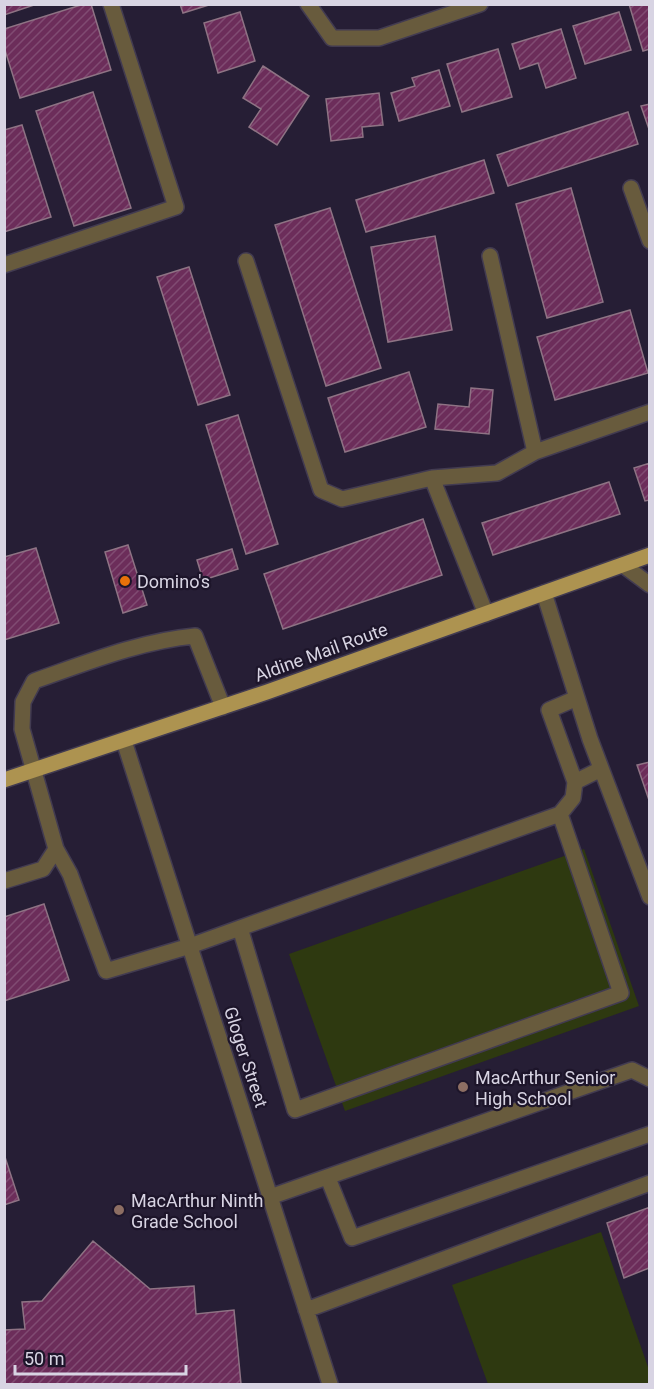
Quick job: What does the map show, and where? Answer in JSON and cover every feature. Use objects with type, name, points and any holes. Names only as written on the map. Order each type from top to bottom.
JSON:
[{"type":"main road","name":"Aldine Mail Route","points":[[4,780],[223,707],[650,555]]},
{"type":"street","points":[[4,265],[176,207],[111,4]]},
{"type":"street","points":[[308,4],[332,38],[379,38],[480,4]]},
{"type":"street","points":[[631,188],[650,241]]},
{"type":"street","points":[[490,256],[536,452]]},
{"type":"street","points":[[246,261],[321,490],[342,499],[432,478],[497,473],[536,452],[650,412]]},
{"type":"street","points":[[432,478],[486,614]]},
{"type":"street","points":[[623,565],[650,585]]},
{"type":"street","points":[[544,593],[601,768],[650,897]]},
{"type":"street","points":[[223,707],[195,636],[170,638],[34,681],[23,702],[22,729],[56,849],[70,874],[106,971],[190,946],[560,814],[573,798],[575,782],[549,710],[578,698]]},
{"type":"street","name":"Gloger Street","points":[[124,741],[330,1384]]},
{"type":"street","points":[[575,782],[601,768]]},
{"type":"street","points":[[240,928],[295,1110],[621,993],[560,814]]},
{"type":"street","points":[[4,881],[43,869],[56,849]]},
{"type":"street","points":[[270,1197],[632,1070],[650,1079]]},
{"type":"street","points":[[328,1178],[352,1239],[650,1134]]},
{"type":"street","points":[[306,1310],[650,1183]]},
{"type":"green space","points":[[584,849],[639,1006],[345,1111],[289,954]]},
{"type":"green space","points":[[601,1232],[649,1370],[649,1384],[488,1384],[452,1285]]},
{"type":"building","points":[[4,4],[37,4],[4,15]]},
{"type":"building","points":[[84,4],[91,4],[111,70],[20,98],[4,47],[4,29]]},
{"type":"building","points":[[180,4],[212,4],[183,13]]},
{"type":"building","points":[[629,4],[650,4],[650,49],[643,51]]},
{"type":"building","points":[[240,12],[255,61],[218,73],[204,23]]},
{"type":"building","points":[[619,12],[631,50],[585,64],[573,26]]},
{"type":"building","points":[[561,29],[576,78],[546,88],[538,63],[520,69],[512,44]]},
{"type":"building","points":[[498,49],[512,97],[462,112],[447,64]]},
{"type":"building","points":[[263,66],[309,96],[277,145],[249,127],[261,109],[243,98]]},
{"type":"building","points":[[439,70],[450,106],[399,121],[391,93],[415,86],[412,78]]},
{"type":"building","points":[[93,92],[131,208],[74,226],[36,111]]},
{"type":"building","points":[[379,93],[383,125],[362,127],[363,137],[331,141],[326,99]]},
{"type":"building","points":[[650,104],[650,132],[641,106]]},
{"type":"building","points":[[628,112],[638,144],[508,186],[497,155]]},
{"type":"building","points":[[22,125],[51,217],[4,232],[4,130]]},
{"type":"building","points":[[484,160],[494,193],[366,232],[356,200]]},
{"type":"building","points":[[571,188],[603,302],[547,318],[516,204]]},
{"type":"building","points":[[330,208],[381,368],[326,386],[275,225]]},
{"type":"building","points":[[435,236],[452,330],[388,342],[371,247]]},
{"type":"building","points":[[189,267],[230,395],[198,405],[157,277]]},
{"type":"building","points":[[630,310],[648,373],[555,400],[537,337]]},
{"type":"building","points":[[409,372],[426,427],[345,452],[328,398]]},
{"type":"building","points":[[471,388],[493,390],[489,434],[435,429],[438,404],[469,407]]},
{"type":"building","points":[[238,415],[278,544],[246,554],[206,425]]},
{"type":"building","points":[[650,463],[650,500],[645,501],[634,468]]},
{"type":"building","points":[[609,482],[620,514],[493,555],[482,523]]},
{"type":"building","points":[[423,519],[442,575],[283,629],[264,574]]},
{"type":"building","points":[[128,545],[147,605],[123,613],[105,552]]},
{"type":"building","points":[[36,548],[59,623],[4,640],[4,557]]},
{"type":"building","points":[[232,549],[238,569],[203,580],[197,560]]},
{"type":"building","points":[[650,762],[650,803],[637,765]]},
{"type":"building","points":[[44,904],[69,980],[4,1001],[4,917]]},
{"type":"building","points":[[4,1154],[19,1200],[4,1205]]},
{"type":"building","points":[[650,1207],[650,1270],[649,1268],[624,1278],[607,1223]]},
{"type":"building","points":[[93,1241],[150,1289],[194,1286],[196,1314],[234,1310],[241,1384],[4,1384],[4,1330],[25,1329],[22,1302],[42,1301]]},
{"type":"place","name":"Domino's","points":[[125,581]]},
{"type":"place","name":"MacArthur Senior High School","points":[[463,1087]]},
{"type":"place","name":"MacArthur Ninth Grade School","points":[[119,1210]]}]
